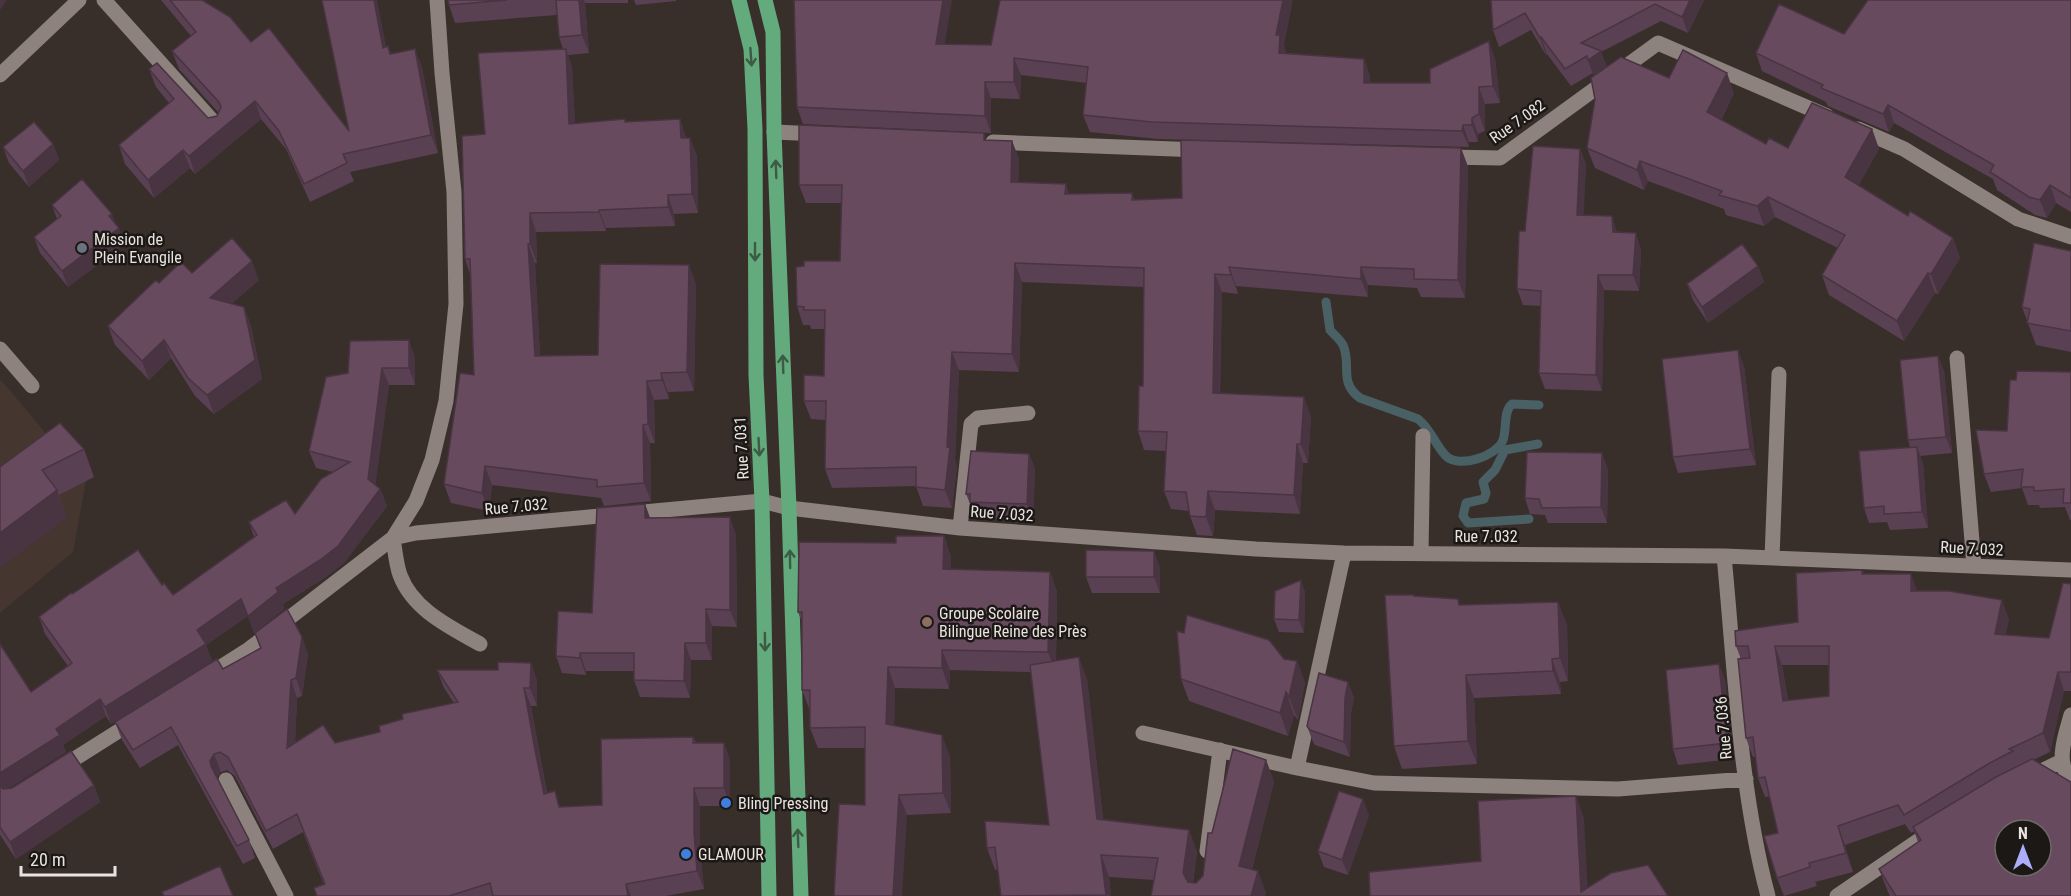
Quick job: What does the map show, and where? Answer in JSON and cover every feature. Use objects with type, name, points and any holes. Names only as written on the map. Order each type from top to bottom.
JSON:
[{"type":"main road","name":"Rue 7.031","points":[[739,0],[751,49],[755,129],[756,375],[762,501],[769,896]]},
{"type":"main road","points":[[765,0],[773,32],[774,132],[801,896]]},
{"type":"street","points":[[0,75],[79,0]]},
{"type":"street","points":[[104,0],[218,127]]},
{"type":"street","points":[[437,0],[454,192],[456,304],[446,400],[432,460],[416,501],[393,538],[400,576],[416,600],[436,619],[480,644]]},
{"type":"street","name":"Rue 7.082","points":[[1428,156],[1500,158],[1658,43],[1904,149],[2018,219],[2071,237]]},
{"type":"street","points":[[774,132],[833,135]]},
{"type":"street","points":[[975,141],[1213,150]]},
{"type":"street","points":[[0,349],[32,387]]},
{"type":"street","points":[[1957,358],[1974,566]]},
{"type":"street","points":[[1772,558],[1779,374]]},
{"type":"street","points":[[960,528],[971,424],[978,418],[1028,413]]},
{"type":"street","points":[[1421,553],[1423,436]]},
{"type":"street","name":"Rue 7.032","points":[[190,686],[249,649],[393,538],[416,533],[762,501],[789,508],[960,528],[1256,549],[1344,553],[1724,556],[2071,570]]},
{"type":"street","points":[[1297,768],[1344,553]]},
{"type":"street","name":"Rue 7.036","points":[[1724,556],[1746,778],[1760,867],[1768,896]]},
{"type":"street","points":[[43,779],[151,711]]},
{"type":"street","points":[[2071,714],[2063,742],[2062,761],[2071,779]]},
{"type":"street","points":[[1143,733],[1374,783],[1618,789],[1746,778]]},
{"type":"street","points":[[1205,862],[1220,750]]},
{"type":"street","points":[[2021,781],[2062,761]]},
{"type":"street","points":[[226,780],[286,896]]},
{"type":"street","points":[[1837,896],[1950,820]]},
{"type":"shaded area","points":[[0,379],[86,481],[73,552],[0,613]]},
{"type":"building","points":[[170,0],[202,0],[230,17],[251,42],[269,28],[349,131],[322,0],[374,0],[383,48],[388,46],[390,54],[415,49],[431,135],[343,154],[347,163],[304,184],[279,131],[255,101],[189,156],[183,150],[148,180],[119,145],[174,99],[149,69],[157,63],[208,118],[217,116],[221,107],[172,51],[196,32]]},
{"type":"building","points":[[448,0],[507,0],[449,5]]},
{"type":"building","points":[[556,0],[579,0],[582,35],[559,37]]},
{"type":"building","points":[[794,0],[943,0],[936,44],[991,45],[1000,0],[1283,0],[1276,35],[1280,35],[1279,53],[1364,59],[1364,83],[1430,83],[1430,69],[1489,41],[1493,86],[1479,87],[1479,114],[1472,118],[1472,125],[1463,125],[1462,131],[1152,122],[1083,115],[1088,67],[1014,58],[1014,82],[985,82],[985,116],[797,107]]},
{"type":"building","points":[[1491,0],[1690,0],[1682,17],[1655,4],[1581,43],[1601,51],[1588,60],[1587,56],[1565,69],[1540,38],[1525,13],[1493,30]]},
{"type":"building","points":[[1868,0],[2071,0],[2071,198],[2050,185],[2040,200],[2029,197],[1990,172],[1994,165],[1888,105],[1883,114],[1821,88],[1823,85],[1756,53],[1779,4],[1844,34]]},
{"type":"building","points":[[566,49],[569,124],[625,119],[625,122],[680,119],[681,138],[690,138],[692,194],[668,195],[668,207],[599,210],[599,212],[530,213],[530,244],[528,244],[535,356],[598,355],[600,264],[689,265],[687,372],[661,373],[662,380],[647,381],[648,424],[643,425],[644,483],[597,487],[597,480],[485,466],[482,493],[444,484],[460,373],[474,375],[470,259],[465,259],[462,136],[485,134],[478,53]]},
{"type":"building","points":[[1683,50],[1727,73],[1707,112],[1766,144],[1769,138],[1788,148],[1812,103],[1872,129],[1845,177],[1908,216],[1910,211],[1953,238],[1931,274],[1928,273],[1897,321],[1822,275],[1845,235],[1768,197],[1757,206],[1719,195],[1722,191],[1640,161],[1637,170],[1587,148],[1595,99],[1591,78],[1621,57],[1669,78]]},
{"type":"building","points":[[34,122],[53,144],[23,171],[3,147]]},
{"type":"building","points":[[799,125],[984,133],[984,140],[1012,141],[1011,182],[1066,184],[1065,194],[1132,193],[1132,200],[1182,198],[1181,140],[1461,148],[1458,280],[1414,279],[1414,269],[1361,267],[1361,279],[1229,267],[1231,275],[1215,274],[1213,393],[1304,397],[1301,444],[1297,444],[1294,495],[1208,491],[1206,517],[1190,516],[1186,492],[1164,491],[1167,432],[1138,431],[1139,386],[1143,386],[1144,268],[1015,263],[1012,354],[952,352],[947,447],[950,447],[945,490],[916,487],[916,467],[825,469],[826,401],[804,401],[804,375],[824,376],[825,310],[804,310],[804,307],[797,306],[796,267],[804,266],[804,261],[840,261],[842,185],[799,185]]},
{"type":"building","points":[[1533,146],[1580,149],[1577,215],[1612,216],[1613,232],[1636,233],[1633,275],[1598,275],[1596,375],[1539,373],[1541,291],[1517,289],[1519,231],[1525,231]]},
{"type":"building","points":[[82,179],[112,214],[109,216],[119,228],[62,271],[34,237],[61,216],[52,205]]},
{"type":"building","points":[[232,238],[252,261],[210,298],[244,307],[255,360],[207,395],[188,378],[164,340],[142,361],[108,326],[156,280],[159,283],[181,262],[192,273]]},
{"type":"building","points":[[2034,243],[2071,251],[2071,331],[2027,323],[2030,309],[2022,307]]},
{"type":"building","points":[[1742,244],[1758,266],[1702,307],[1687,284]]},
{"type":"building","points":[[409,340],[409,368],[382,368],[368,479],[380,489],[338,546],[276,588],[278,592],[248,616],[241,599],[197,630],[206,644],[105,707],[100,699],[56,729],[60,735],[0,773],[0,644],[31,692],[72,663],[39,617],[71,593],[138,550],[162,585],[164,583],[173,595],[257,535],[249,522],[286,500],[295,514],[321,479],[350,462],[309,451],[326,377],[348,373],[350,341]]},
{"type":"building","points":[[1738,350],[1750,449],[1673,457],[1662,359]]},
{"type":"building","points":[[1938,356],[1946,437],[1908,440],[1900,360]]},
{"type":"building","points":[[2017,371],[2071,372],[2071,503],[2063,503],[2064,489],[2034,491],[2034,487],[2021,487],[2023,469],[1984,474],[1976,430],[2007,431],[2010,380],[2016,380]]},
{"type":"building","points":[[60,423],[84,449],[42,470],[57,490],[0,533],[0,467]]},
{"type":"building","points":[[1917,447],[1922,512],[1884,514],[1884,506],[1864,508],[1859,451]]},
{"type":"building","points":[[971,451],[1029,454],[1027,504],[970,502],[970,494],[966,494]]},
{"type":"building","points":[[1527,452],[1602,453],[1601,507],[1542,508],[1539,499],[1525,498]]},
{"type":"building","points":[[645,504],[645,518],[730,517],[730,610],[706,609],[706,643],[685,643],[684,681],[634,680],[634,653],[580,653],[580,658],[556,656],[558,611],[592,613],[597,508]]},
{"type":"building","points":[[896,536],[944,536],[943,569],[1050,572],[1048,652],[942,650],[942,668],[888,667],[886,724],[942,735],[943,793],[899,795],[893,896],[834,896],[839,804],[865,805],[865,727],[810,728],[810,690],[802,690],[802,612],[798,612],[799,542],[896,543]]},
{"type":"building","points":[[1086,550],[1154,551],[1154,577],[1086,577]]},
{"type":"building","points":[[1862,570],[1862,574],[1911,574],[1911,591],[1949,591],[2002,600],[1995,634],[2049,638],[2063,583],[2071,584],[2071,672],[2058,672],[2043,733],[2009,749],[2013,751],[1904,815],[1898,805],[1838,826],[1846,853],[1809,863],[1810,867],[1777,878],[1764,836],[1778,833],[1765,777],[1758,778],[1753,737],[1746,738],[1738,659],[1750,658],[1748,646],[1736,646],[1735,631],[1798,622],[1796,573]],"holes":[[[1775,646],[1829,646],[1829,696],[1783,701]]]},
{"type":"building","points":[[1301,580],[1299,620],[1274,619],[1275,591]]},
{"type":"building","points":[[1385,595],[1458,599],[1459,605],[1558,602],[1560,658],[1552,659],[1553,671],[1466,675],[1468,741],[1394,746]]},
{"type":"building","points":[[287,609],[302,637],[296,678],[291,680],[287,748],[323,725],[335,743],[380,732],[379,726],[403,719],[402,714],[458,702],[437,670],[498,670],[498,662],[531,663],[530,688],[524,688],[535,750],[544,794],[555,791],[559,807],[602,805],[601,739],[693,737],[693,743],[724,743],[724,788],[694,788],[697,871],[626,884],[628,896],[493,896],[490,883],[449,896],[317,896],[314,888],[325,884],[297,814],[266,831],[228,757],[220,752],[214,754],[210,761],[211,766],[249,840],[237,846],[171,727],[133,750],[115,722],[217,659],[223,669],[261,648],[255,633]]},
{"type":"building","points":[[1187,615],[1269,640],[1284,659],[1297,661],[1289,697],[1286,692],[1280,713],[1181,679],[1177,631],[1184,633]]},
{"type":"building","points":[[1079,657],[1097,819],[1189,830],[1183,873],[1188,882],[1196,883],[1203,876],[1208,833],[1212,833],[1233,749],[1266,760],[1239,866],[1258,871],[1251,896],[1151,896],[1158,858],[1101,855],[1106,895],[1001,896],[995,847],[987,848],[985,821],[1049,825],[1030,665]]},
{"type":"building","points":[[1719,664],[1727,743],[1673,749],[1666,670]]},
{"type":"building","points":[[1319,673],[1348,682],[1345,698],[1344,742],[1310,730],[1307,726]]},
{"type":"building","points":[[71,751],[94,785],[10,842],[0,827],[0,786],[3,789],[12,788]]},
{"type":"building","points":[[2032,759],[2071,782],[2071,896],[1896,896],[1879,869],[1921,840],[1913,827],[1996,777]]},
{"type":"building","points":[[1339,791],[1363,799],[1342,860],[1318,851]]},
{"type":"building","points":[[1576,796],[1581,892],[1611,873],[1648,865],[1668,896],[1370,896],[1369,872],[1481,861],[1478,801]]},
{"type":"building","points":[[220,866],[233,896],[164,896],[162,892]]},
{"type":"waterway","points":[[1326,302],[1330,330],[1343,345],[1347,379],[1353,392],[1360,398],[1418,419],[1442,452],[1452,460],[1477,459],[1486,456],[1499,446],[1504,436],[1507,411],[1512,404],[1539,405]]},
{"type":"waterway","points":[[1529,519],[1468,523],[1463,516],[1466,503],[1484,499],[1486,493],[1483,482],[1495,470],[1505,450],[1538,444]]},
{"type":"place","name":"Mission de Plein Evangile","points":[[82,248]]},
{"type":"place","name":"Groupe Scolaire Bilingue Reine des Près","points":[[927,622]]},
{"type":"place","name":"Bling Pressing","points":[[726,803]]},
{"type":"place","name":"GLAMOUR","points":[[686,854]]}]
